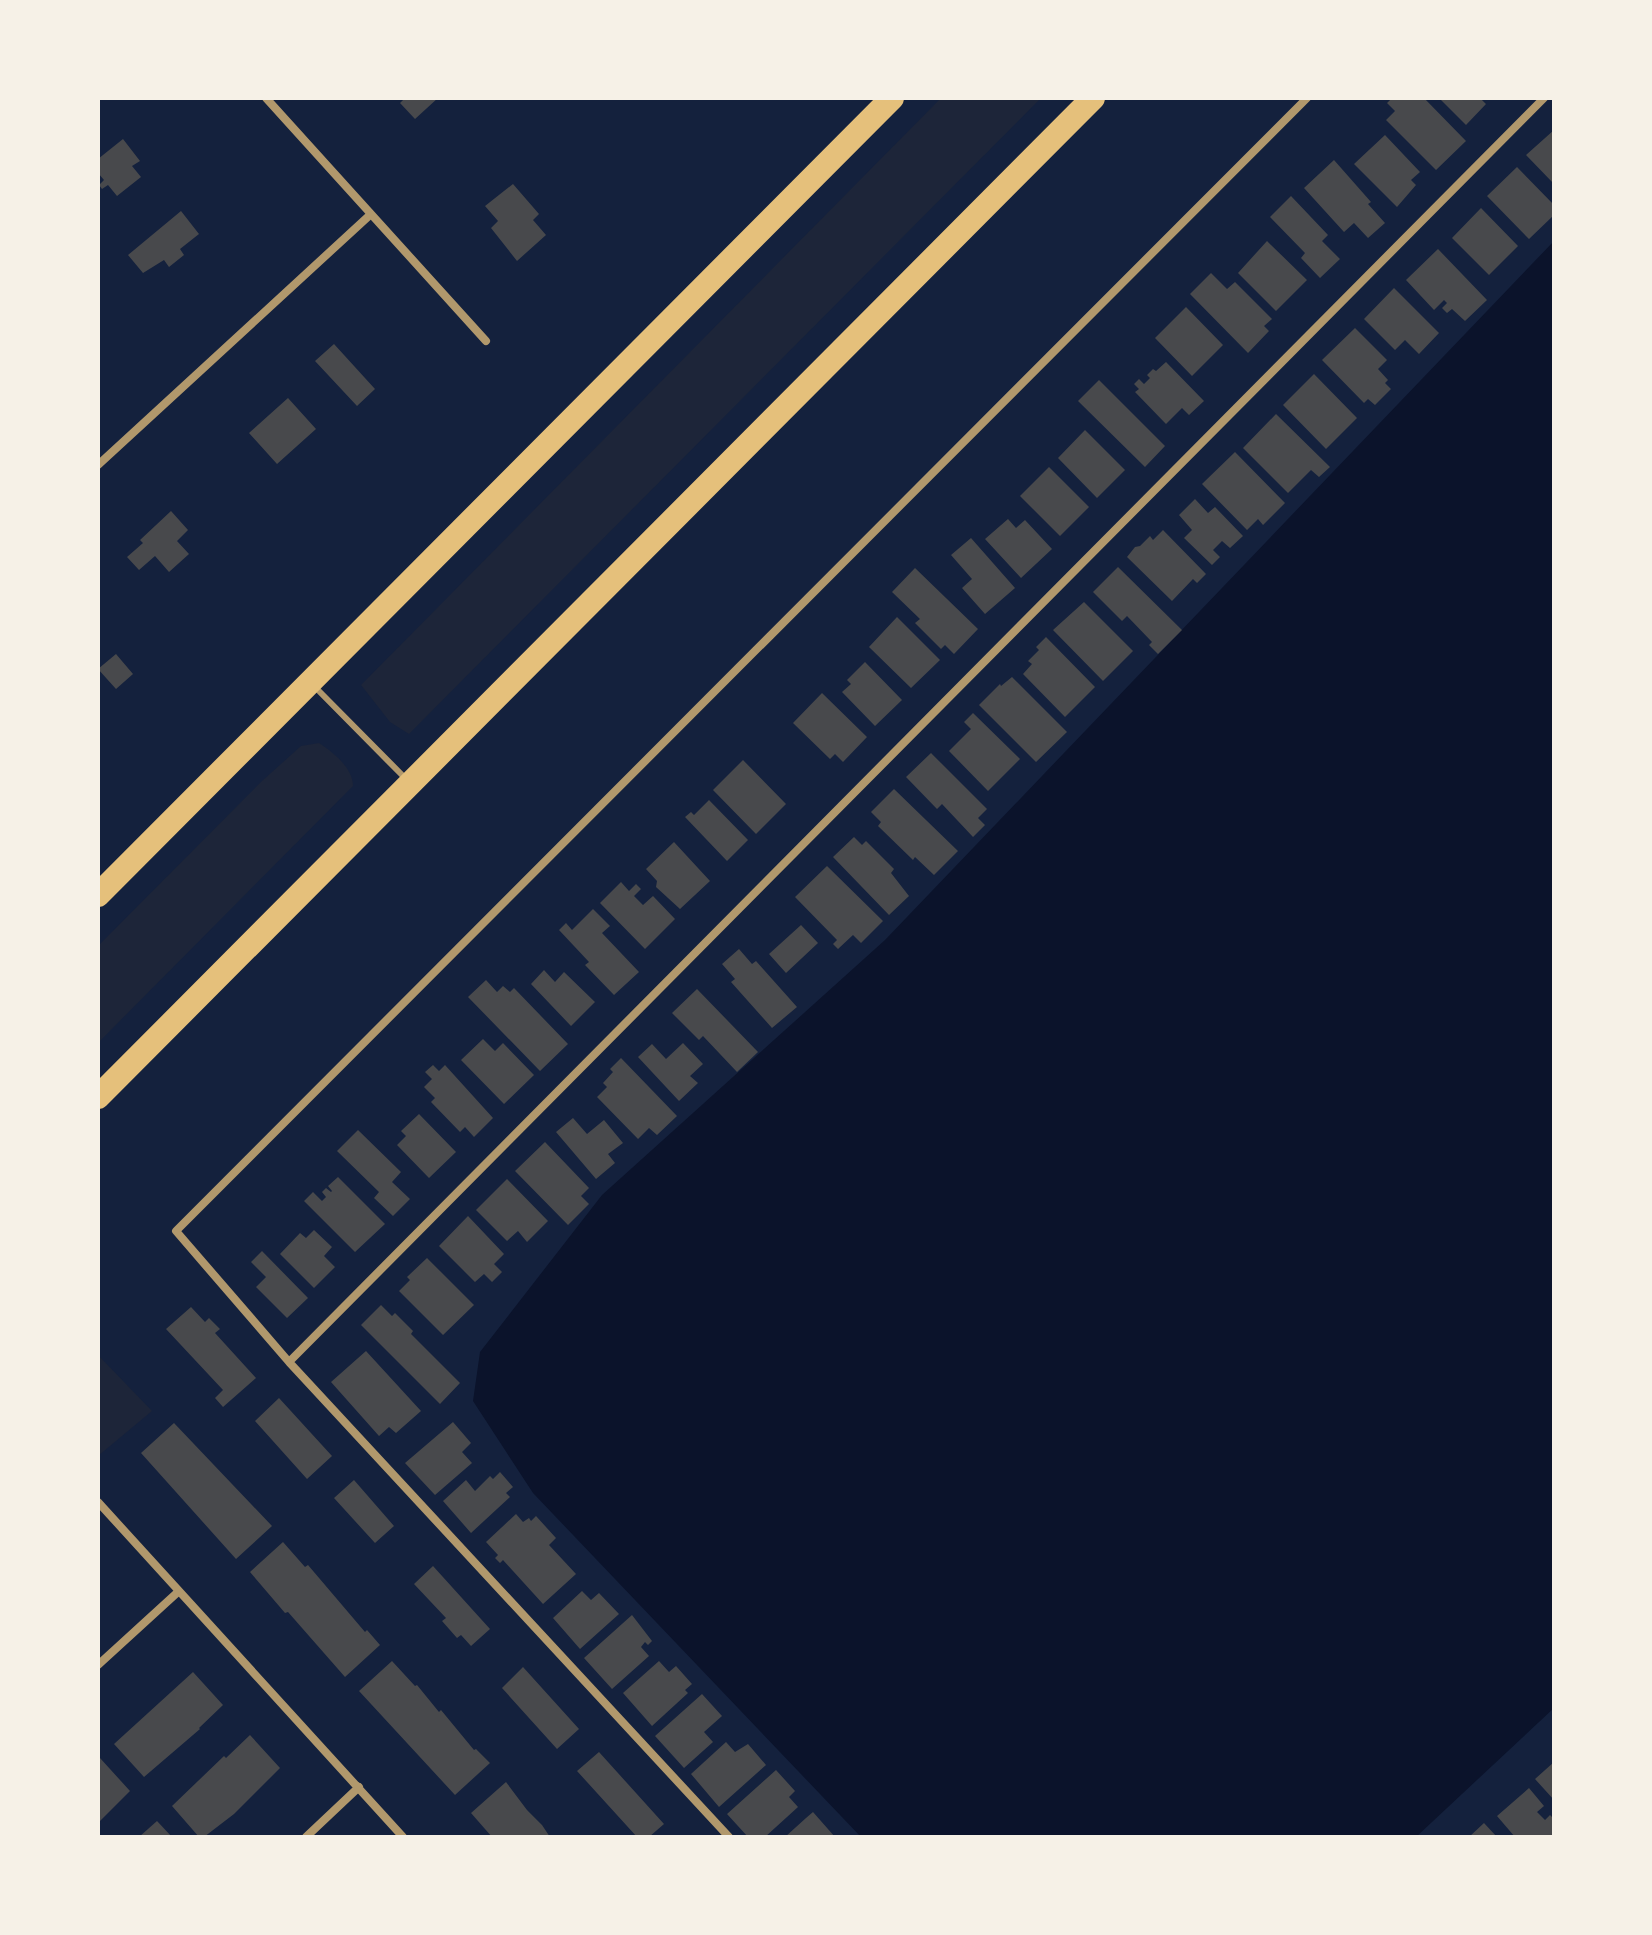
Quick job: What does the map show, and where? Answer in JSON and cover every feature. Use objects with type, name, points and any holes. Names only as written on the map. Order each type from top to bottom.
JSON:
[{"type":"highway","points":[[98,895],[892,98]]},
{"type":"highway","points":[[98,1097],[1093,98]]},
{"type":"street","points":[[266,98],[486,341]]},
{"type":"street","points":[[729,1837],[289,1362],[176,1231],[1307,98]]},
{"type":"street","points":[[289,1362],[1544,98]]},
{"type":"street","points":[[98,465],[371,214]]},
{"type":"street","points":[[98,1502],[403,1837]]},
{"type":"street","points":[[98,1665],[179,1591]]},
{"type":"street","points":[[306,1837],[359,1787]]},
{"type":"lane","points":[[310,682],[410,783]]},
{"type":"shaded area","points":[[941,98],[1041,98],[409,734],[390,722],[361,685]]},
{"type":"shaded area","points":[[1554,241],[1554,1708],[1416,1837],[861,1837],[533,1493],[473,1401],[480,1352],[602,1195],[885,940]]},
{"type":"shaded area","points":[[319,743],[346,767],[353,786],[98,1043],[98,946],[262,781],[301,746]]},
{"type":"shaded area","points":[[98,1355],[152,1411],[98,1456]]},
{"type":"building","points":[[405,98],[438,98],[415,119],[400,103]]},
{"type":"building","points":[[1392,98],[1424,98],[1466,141],[1436,170],[1386,120],[1395,111],[1387,103]]},
{"type":"building","points":[[1439,98],[1480,98],[1486,104],[1466,125]]},
{"type":"building","points":[[1554,130],[1554,184],[1526,155]]},
{"type":"building","points":[[1385,135],[1420,172],[1411,180],[1416,185],[1397,207],[1354,164]]},
{"type":"building","points":[[123,139],[140,161],[132,166],[141,177],[117,196],[108,185],[102,189],[99,185],[104,180],[98,173],[98,159]]},
{"type":"building","points":[[1334,160],[1385,223],[1368,238],[1354,223],[1344,232],[1304,188]]},
{"type":"building","points":[[1517,167],[1554,205],[1554,215],[1529,239],[1487,196]]},
{"type":"building","points":[[513,184],[539,214],[533,220],[546,235],[517,261],[491,228],[498,221],[485,206]]},
{"type":"building","points":[[1291,196],[1328,235],[1322,241],[1340,259],[1320,278],[1301,258],[1305,253],[1270,217]]},
{"type":"building","points":[[1481,208],[1518,246],[1489,275],[1452,238]]},
{"type":"building","points":[[181,211],[199,234],[180,249],[184,255],[169,267],[164,260],[143,273],[128,255]]},
{"type":"building","points":[[1267,241],[1307,280],[1276,311],[1238,273]]},
{"type":"building","points":[[1438,249],[1487,300],[1465,321],[1452,309],[1447,313],[1442,308],[1447,303],[1444,300],[1434,310],[1406,280]]},
{"type":"building","points":[[1211,273],[1227,289],[1235,282],[1272,319],[1264,326],[1269,331],[1248,353],[1190,294]]},
{"type":"building","points":[[1394,288],[1439,333],[1419,354],[1405,340],[1395,350],[1364,319]]},
{"type":"building","points":[[1186,307],[1223,345],[1192,376],[1155,338]]},
{"type":"building","points":[[1355,328],[1387,360],[1378,369],[1391,389],[1375,405],[1368,399],[1364,403],[1322,360]]},
{"type":"building","points":[[334,344],[375,389],[357,406],[315,361]]},
{"type":"building","points":[[1166,362],[1204,401],[1189,415],[1182,408],[1166,424],[1135,392],[1139,389],[1134,384],[1139,379],[1144,384],[1153,369],[1156,371]]},
{"type":"building","points":[[1314,374],[1357,418],[1326,449],[1283,405]]},
{"type":"building","points":[[1099,380],[1165,446],[1145,467],[1078,401]]},
{"type":"building","points":[[288,398],[316,429],[277,464],[249,433]]},
{"type":"building","points":[[1276,414],[1330,467],[1319,477],[1311,470],[1288,493],[1243,448]]},
{"type":"building","points":[[1085,430],[1125,470],[1097,498],[1058,458]]},
{"type":"building","points":[[1235,452],[1285,503],[1263,525],[1258,519],[1247,530],[1202,484]]},
{"type":"building","points":[[1049,467],[1089,507],[1060,536],[1020,496]]},
{"type":"building","points":[[1195,499],[1208,513],[1215,507],[1243,536],[1230,548],[1222,541],[1213,550],[1220,557],[1212,565],[1184,538],[1192,530],[1179,515]]},
{"type":"building","points":[[171,511],[188,530],[177,541],[189,554],[169,572],[155,556],[139,570],[127,557]]},
{"type":"building","points":[[1008,519],[1016,528],[1025,520],[1052,549],[1021,578],[985,539]]},
{"type":"building","points":[[1163,530],[1206,574],[1197,583],[1193,579],[1172,601],[1127,557],[1135,547],[1150,536],[1153,540]]},
{"type":"building","points":[[971,538],[1015,588],[985,614],[962,588],[972,579],[951,555]]},
{"type":"building","points":[[1118,567],[1182,630],[1158,654],[1149,645],[1152,642],[1127,616],[1122,621],[1093,592]]},
{"type":"building","points":[[915,568],[978,629],[954,654],[945,645],[941,649],[915,623],[920,619],[892,592]]},
{"type":"building","points":[[1084,602],[1133,651],[1103,681],[1053,630]]},
{"type":"building","points":[[897,617],[940,660],[911,688],[869,647]]},
{"type":"building","points":[[1046,637],[1095,687],[1065,717],[1023,674],[1032,664],[1028,661],[1039,650],[1036,647]]},
{"type":"building","points":[[116,654],[133,674],[116,689],[98,669]]},
{"type":"building","points":[[865,662],[902,700],[875,726],[842,692],[851,684],[847,680]]},
{"type":"building","points":[[1012,677],[1067,732],[1036,762],[979,705],[1000,684]]},
{"type":"building","points":[[822,693],[867,737],[843,762],[835,754],[830,759],[793,723]]},
{"type":"building","points":[[973,713],[1020,759],[988,791],[949,751],[971,729],[964,722]]},
{"type":"building","points":[[931,753],[987,809],[978,818],[985,825],[973,837],[942,804],[937,809],[906,777]]},
{"type":"building","points":[[743,760],[786,804],[756,834],[713,790]]},
{"type":"building","points":[[894,789],[958,851],[934,875],[915,857],[913,860],[878,826],[881,822],[871,812]]},
{"type":"building","points":[[709,800],[748,840],[727,861],[685,817],[691,812],[694,815]]},
{"type":"building","points":[[854,837],[862,845],[866,841],[894,869],[891,873],[909,896],[889,915],[833,857]]},
{"type":"building","points":[[674,842],[710,881],[680,909],[656,887],[657,881],[646,869]]},
{"type":"building","points":[[827,866],[883,921],[861,943],[853,935],[838,949],[833,944],[837,940],[795,897]]},
{"type":"building","points":[[621,882],[629,891],[636,884],[641,889],[634,896],[643,905],[653,896],[675,919],[645,949],[600,903]]},
{"type":"building","points":[[593,909],[610,926],[602,933],[639,972],[614,995],[585,965],[589,962],[559,930],[566,923],[572,930]]},
{"type":"building","points":[[801,925],[818,943],[786,973],[769,954]]},
{"type":"building","points":[[739,949],[752,964],[756,961],[797,1007],[772,1028],[731,982],[735,979],[722,964]]},
{"type":"building","points":[[544,970],[555,982],[564,972],[595,1002],[571,1026],[531,984]]},
{"type":"building","points":[[486,980],[497,992],[503,986],[510,992],[514,988],[568,1044],[540,1071],[468,997]]},
{"type":"building","points":[[697,989],[758,1052],[737,1072],[703,1036],[699,1040],[672,1013]]},
{"type":"building","points":[[483,1039],[495,1051],[503,1043],[534,1075],[504,1104],[461,1060]]},
{"type":"building","points":[[683,1043],[703,1064],[690,1076],[698,1083],[679,1101],[638,1057],[652,1044],[666,1059]]},
{"type":"building","points":[[621,1058],[677,1116],[657,1135],[649,1128],[638,1139],[597,1097],[607,1087],[603,1083],[613,1072],[610,1069]]},
{"type":"building","points":[[433,1065],[439,1071],[445,1065],[493,1118],[474,1137],[465,1127],[460,1132],[431,1102],[435,1098],[424,1087],[432,1079],[425,1072]]},
{"type":"building","points":[[419,1114],[456,1152],[429,1178],[397,1145],[406,1136],[401,1131]]},
{"type":"building","points":[[573,1118],[587,1134],[604,1120],[623,1143],[608,1154],[615,1163],[596,1179],[556,1132]]},
{"type":"building","points":[[358,1130],[401,1172],[392,1182],[410,1199],[393,1216],[374,1198],[379,1192],[337,1151]]},
{"type":"building","points":[[545,1142],[589,1188],[581,1196],[589,1204],[568,1225],[515,1171]]},
{"type":"building","points":[[338,1177],[385,1224],[355,1252],[304,1201],[313,1192],[322,1201],[326,1197],[322,1192],[326,1188],[331,1192],[328,1186]]},
{"type":"building","points":[[507,1179],[548,1221],[527,1242],[518,1231],[507,1241],[476,1210]]},
{"type":"building","points":[[468,1216],[504,1254],[494,1264],[502,1272],[492,1282],[484,1274],[475,1282],[439,1246]]},
{"type":"building","points":[[314,1230],[332,1247],[324,1256],[335,1267],[314,1288],[280,1254],[300,1233],[306,1238]]},
{"type":"building","points":[[262,1251],[308,1298],[287,1318],[256,1287],[266,1277],[251,1262]]},
{"type":"building","points":[[427,1258],[474,1305],[443,1335],[399,1291],[410,1280],[407,1277]]},
{"type":"building","points":[[381,1305],[392,1316],[395,1313],[413,1331],[411,1334],[460,1383],[440,1404],[361,1325]]},
{"type":"building","points":[[191,1307],[205,1322],[209,1318],[220,1329],[215,1333],[256,1378],[223,1407],[215,1398],[223,1390],[166,1329]]},
{"type":"building","points":[[366,1351],[421,1411],[396,1433],[389,1427],[379,1436],[331,1382]]},
{"type":"building","points":[[279,1398],[332,1456],[307,1479],[255,1421]]},
{"type":"building","points":[[453,1422],[471,1443],[462,1452],[472,1463],[435,1495],[405,1463]]},
{"type":"building","points":[[174,1423],[272,1526],[236,1559],[141,1453]]},
{"type":"building","points":[[500,1472],[513,1487],[506,1493],[510,1497],[471,1533],[443,1501],[466,1480],[475,1491],[490,1476],[493,1479]]},
{"type":"building","points":[[354,1480],[394,1526],[375,1543],[334,1498]]},
{"type":"building","points":[[516,1514],[523,1522],[529,1518],[531,1521],[536,1516],[556,1538],[549,1545],[576,1574],[543,1604],[503,1560],[500,1563],[495,1558],[498,1555],[486,1542]]},
{"type":"building","points":[[283,1542],[305,1567],[308,1565],[365,1632],[367,1630],[380,1645],[345,1677],[250,1572]]},
{"type":"building","points":[[433,1566],[490,1629],[471,1646],[461,1635],[457,1638],[442,1621],[446,1618],[414,1584]]},
{"type":"building","points":[[582,1591],[591,1600],[599,1593],[619,1614],[580,1649],[553,1618]]},
{"type":"building","points":[[632,1615],[652,1641],[648,1645],[645,1642],[641,1647],[649,1656],[612,1689],[584,1658]]},
{"type":"building","points":[[392,1661],[439,1712],[441,1710],[474,1750],[490,1763],[455,1795],[359,1691]]},
{"type":"building","points":[[659,1661],[669,1672],[676,1666],[692,1684],[685,1690],[688,1693],[652,1726],[623,1693]]},
{"type":"building","points":[[523,1667],[579,1729],[557,1749],[502,1688]]},
{"type":"building","points":[[193,1672],[223,1705],[144,1777],[114,1744]]},
{"type":"building","points":[[702,1694],[722,1716],[704,1732],[713,1742],[684,1768],[655,1736]]},
{"type":"building","points":[[250,1735],[280,1768],[234,1814],[204,1837],[199,1837],[172,1806]]},
{"type":"building","points":[[726,1742],[735,1752],[748,1744],[766,1765],[719,1807],[691,1774]]},
{"type":"building","points":[[599,1752],[664,1824],[649,1837],[637,1837],[577,1771]]},
{"type":"building","points":[[100,1758],[130,1791],[98,1823],[98,1760]]},
{"type":"building","points":[[1554,1762],[1554,1800],[1535,1779]]},
{"type":"building","points":[[776,1770],[795,1791],[789,1797],[798,1807],[765,1837],[748,1837],[727,1814]]},
{"type":"building","points":[[506,1782],[550,1837],[492,1837],[471,1813]]},
{"type":"building","points":[[1529,1788],[1544,1806],[1537,1812],[1545,1820],[1550,1815],[1554,1819],[1554,1837],[1515,1837],[1497,1816]]},
{"type":"building","points":[[813,1812],[835,1837],[785,1837],[806,1818]]},
{"type":"building","points":[[157,1821],[172,1837],[139,1837]]},
{"type":"building","points":[[1484,1823],[1497,1837],[1469,1837]]}]
